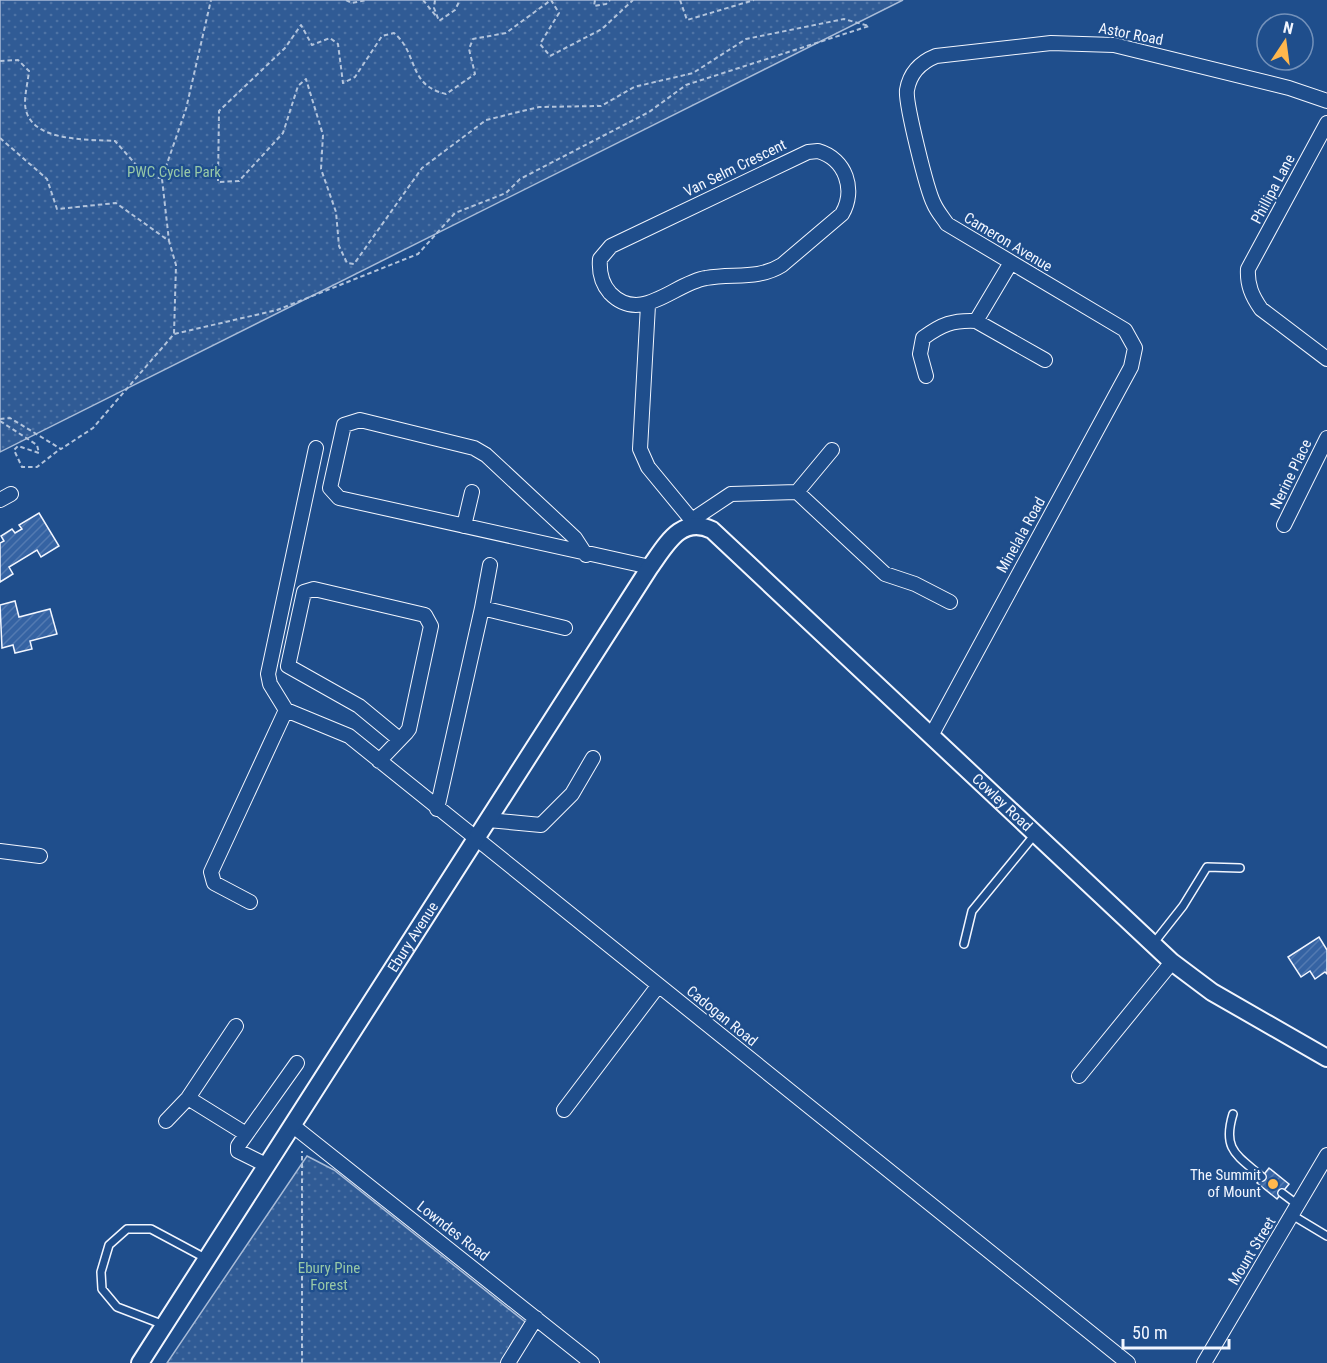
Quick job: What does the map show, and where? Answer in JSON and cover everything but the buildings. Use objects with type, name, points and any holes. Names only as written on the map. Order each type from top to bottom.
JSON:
[{"type":"street","name":"Astor Road","points":[[907,91],[920,63],[936,56],[1083,42],[1114,45],[1147,52],[1289,88],[1327,101]]},
{"type":"street","name":"Cameron Avenue","points":[[907,91],[928,189],[934,206],[947,224],[1010,264],[1125,330],[1135,348]]},
{"type":"street","name":"Phillipa Lane","points":[[1327,123],[1248,269],[1250,289],[1261,309],[1327,359]]},
{"type":"street","name":"Van Selm Crescent","points":[[808,152],[824,153],[840,165],[850,190],[848,204],[842,214],[782,266],[772,272],[758,275],[700,279],[648,305],[624,303],[607,290],[600,274],[600,259],[611,246],[808,152]]},
{"type":"street","points":[[976,321],[1010,264]]},
{"type":"street","points":[[648,305],[640,449],[648,467],[694,522],[731,494],[797,492],[885,574],[915,584],[950,602]]},
{"type":"street","points":[[926,376],[920,354],[923,338],[943,324],[958,320],[976,321],[1045,360]]},
{"type":"street","name":"Minelala Road","points":[[931,736],[1131,367],[1135,348]]},
{"type":"street","points":[[586,555],[575,538],[486,455],[474,448],[360,420],[344,424],[330,488],[335,496],[346,501],[586,555],[650,567]]},
{"type":"street","name":"Nerine Place","points":[[1284,525],[1327,438]]},
{"type":"street","points":[[250,902],[214,883],[211,872],[286,710],[270,684],[268,674],[316,448]]},
{"type":"street","points":[[797,492],[832,450]]},
{"type":"street","points":[[464,526],[472,492]]},
{"type":"street","name":"Ebury Avenue","points":[[140,1363],[266,1165],[297,1129],[476,839],[650,567],[670,538],[694,522]]},
{"type":"street","name":"Cowley Road","points":[[694,522],[712,530],[1172,962],[1212,992],[1327,1058]]},
{"type":"street","points":[[438,809],[490,565]]},
{"type":"street","points":[[379,761],[409,729],[431,626],[430,620],[425,615],[314,589],[307,590],[302,596],[288,666],[359,706],[399,739]]},
{"type":"street","points":[[482,608],[565,628]]},
{"type":"street","name":"Cadogan Road","points":[[286,710],[349,736],[1128,1363]]},
{"type":"street","points":[[488,820],[541,825],[572,794],[593,758]]},
{"type":"street","points":[[0,851],[40,855]]},
{"type":"street","points":[[1079,1076],[1172,962]]},
{"type":"street","points":[[564,1110],[658,986]]},
{"type":"street","points":[[166,1121],[188,1098],[236,1026]]},
{"type":"street","points":[[266,1165],[238,1151],[239,1143],[297,1063]]},
{"type":"street","points":[[188,1098],[246,1134]]},
{"type":"street","name":"Lowndes Road","points":[[297,1129],[592,1363]]},
{"type":"street","name":"Mount Street","points":[[1204,1363],[1327,1155]]},
{"type":"street","points":[[508,1363],[536,1318]]},
{"type":"lane","points":[[964,944],[972,911],[1036,833]]},
{"type":"lane","points":[[1153,944],[1183,906],[1207,867],[1240,868]]},
{"type":"lane","points":[[1233,1114],[1228,1131],[1229,1145],[1262,1177]]},
{"type":"lane","points":[[1281,1193],[1295,1210],[1327,1236]]},
{"type":"lane","points":[[164,1325],[117,1307],[102,1288],[101,1272],[109,1245],[127,1229],[151,1229],[207,1259]]},
{"type":"path","points":[[174,334],[176,265],[169,242],[162,178],[186,109],[211,0]]},
{"type":"path","points":[[346,0],[352,3],[367,0]]},
{"type":"path","points":[[423,0],[439,21]]},
{"type":"path","points":[[435,0],[434,8],[439,21]]},
{"type":"path","points":[[439,21],[455,10],[459,0]]},
{"type":"path","points":[[0,420],[37,446],[39,453],[18,446],[14,450],[22,467],[37,466],[93,428],[174,334],[277,310],[418,254],[455,213],[506,193],[520,178],[649,111],[686,85],[869,26],[844,19],[746,39],[693,73],[634,87],[601,105],[539,107],[486,120],[422,168],[354,264],[347,263],[339,246],[336,212],[321,170],[322,135],[306,79],[298,86],[283,133],[239,181],[218,182],[219,111],[285,48],[301,25],[312,45],[330,38],[338,44],[343,83],[355,77],[382,36],[394,33],[405,42],[418,78],[432,91],[446,94],[475,74],[469,49],[473,39],[506,33],[551,0],[559,13],[540,45],[550,56],[602,29],[633,0]]},
{"type":"path","points":[[595,0],[594,6],[606,4],[610,0]]},
{"type":"path","points":[[680,0],[687,20],[754,0]]},
{"type":"path","points":[[0,61],[18,60],[29,71],[25,106],[35,126],[59,136],[115,141],[147,177],[162,178]]},
{"type":"path","points":[[0,138],[47,179],[57,209],[116,203],[169,242]]},
{"type":"path","points":[[0,420],[10,418],[61,449]]},
{"type":"path","points":[[297,1129],[302,1363]]},
{"type":"green space","name":"PWC Cycle Park","points":[[0,0],[903,0],[0,452]]},
{"type":"green space","name":"Ebury Pine Forest","points":[[307,1156],[334,1170],[534,1329],[510,1363],[167,1363]]},
{"type":"place","name":"The Summit of Mount","points":[[1273,1184]]}]
